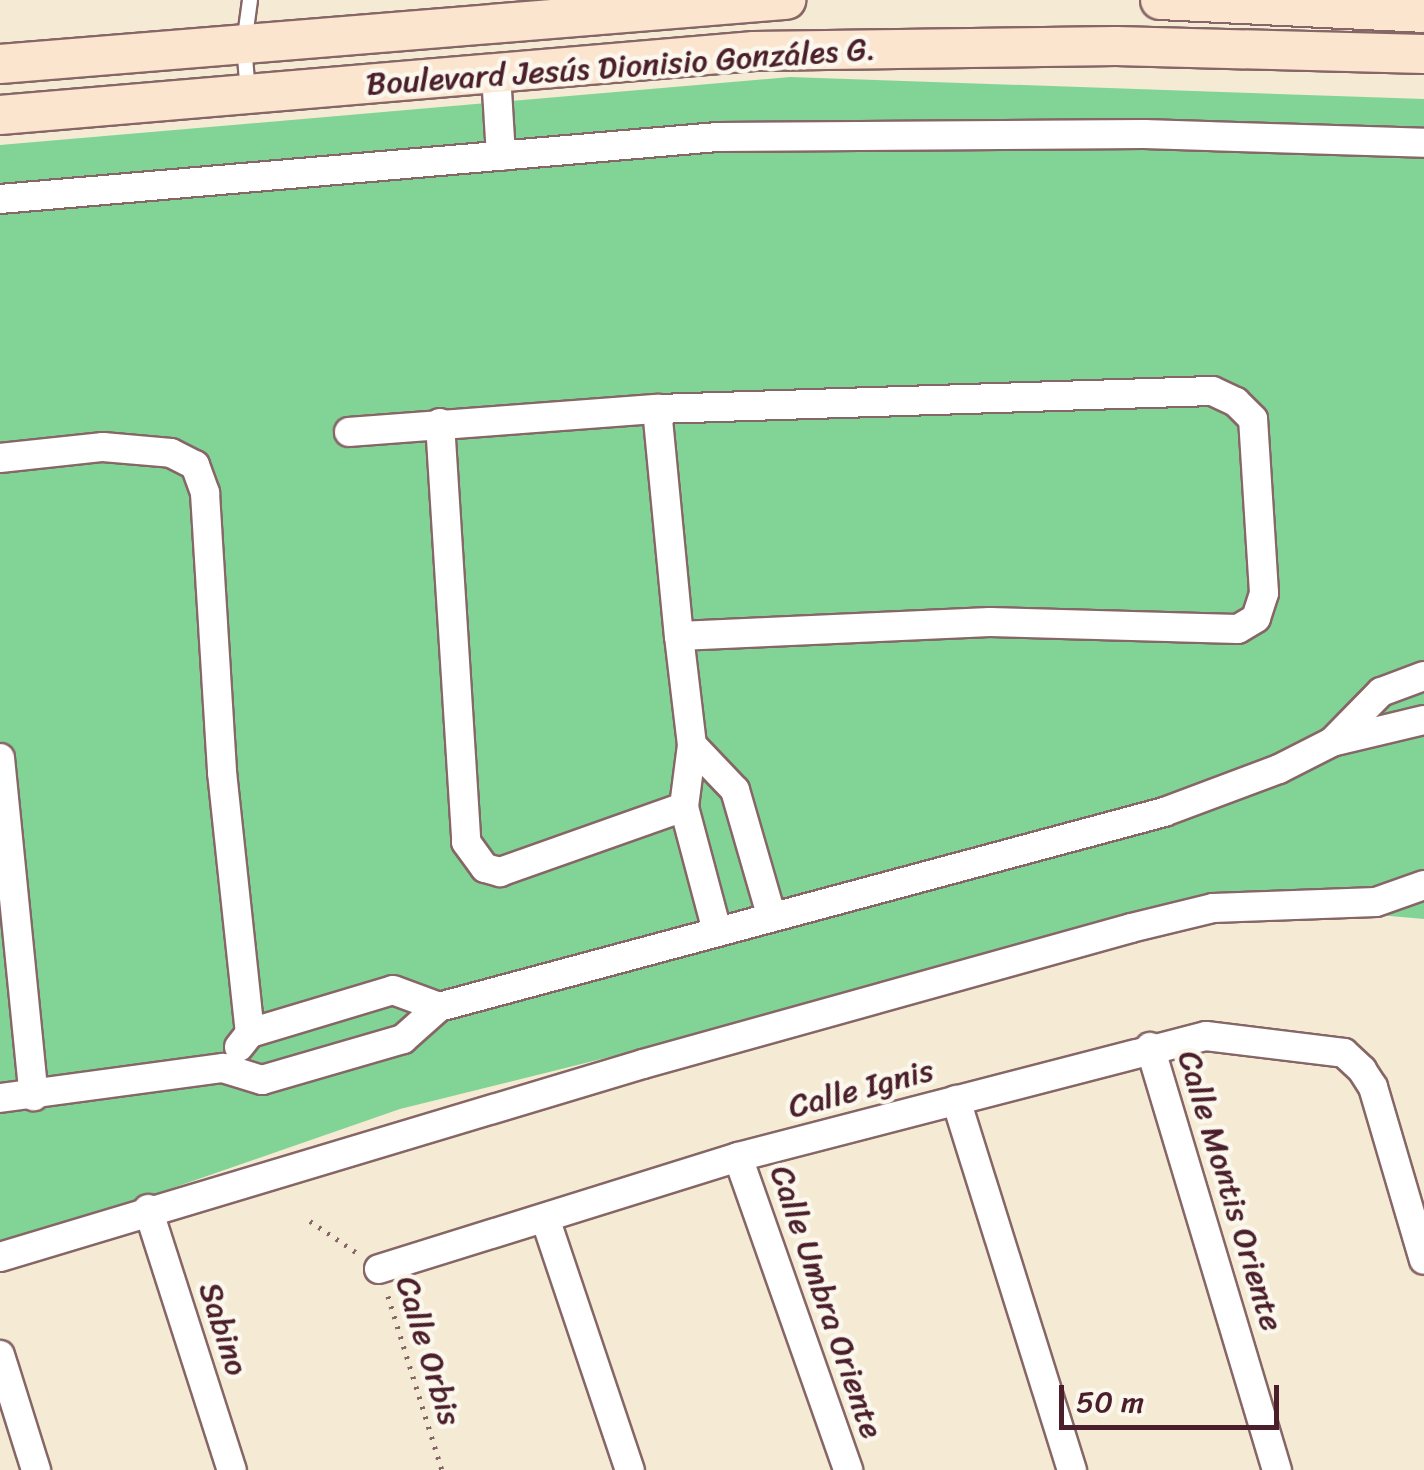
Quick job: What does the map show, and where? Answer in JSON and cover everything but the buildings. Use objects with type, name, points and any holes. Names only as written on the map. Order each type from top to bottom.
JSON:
[{"type":"main road","name":"Boulevard Jesús Dionisio Gonzáles G.","points":[[0,64],[786,0]]},
{"type":"main road","points":[[808,50],[810,0]]},
{"type":"main road","points":[[1160,0],[1264,2],[1424,13]]},
{"type":"main road","name":"Boulevard Jesús Dionisio Gonzáles G.","points":[[0,116],[808,50],[1116,46],[1424,54]]},
{"type":"street","points":[[496,74],[501,156]]},
{"type":"street","points":[[0,199],[718,138],[1144,134],[1424,143]]},
{"type":"street","points":[[349,432],[657,409],[1212,391],[1236,402],[1253,419],[1264,593],[1256,618],[1238,629],[990,622],[679,636]]},
{"type":"street","points":[[657,409],[692,745],[684,807],[716,931]]},
{"type":"street","points":[[440,423],[466,842],[484,868],[500,872],[684,807]]},
{"type":"street","points":[[0,458],[103,447],[171,453],[195,465],[205,492],[222,772],[250,1033]]},
{"type":"street","points":[[1332,742],[1382,692],[1424,676]]},
{"type":"street","points":[[0,1098],[223,1068],[262,1080],[403,1039],[439,1006],[1164,812],[1279,770],[1332,742],[1424,720]]},
{"type":"street","points":[[692,745],[735,790],[771,915]]},
{"type":"street","points":[[0,758],[34,1096]]},
{"type":"street","points":[[0,1257],[148,1209],[643,1064],[1147,924],[1213,908],[1376,902],[1424,885]]},
{"type":"street","points":[[223,1068],[250,1033],[393,990],[439,1006]]},
{"type":"street","name":"Calle Ignis","points":[[380,1269],[738,1157],[1206,1036],[1344,1053],[1362,1070],[1374,1086],[1424,1257]]},
{"type":"street","name":"Calle Montis Oriente","points":[[1150,1048],[1278,1470]]},
{"type":"street","points":[[956,1100],[1072,1470]]},
{"type":"street","name":"Calle Umbra Oriente","points":[[738,1157],[848,1470]]},
{"type":"street","name":"Sabino","points":[[148,1209],[232,1470]]},
{"type":"street","points":[[545,1218],[630,1470]]},
{"type":"street","points":[[0,1355],[6,1401],[36,1470]]},
{"type":"lane","points":[[248,95],[244,44],[250,0]]},
{"type":"path","name":"Calle Orbis","points":[[310,1221],[380,1269],[442,1470]]},
{"type":"green space","points":[[790,77],[1424,99],[1424,919],[1232,902],[400,1109],[0,1248],[0,145]]}]
